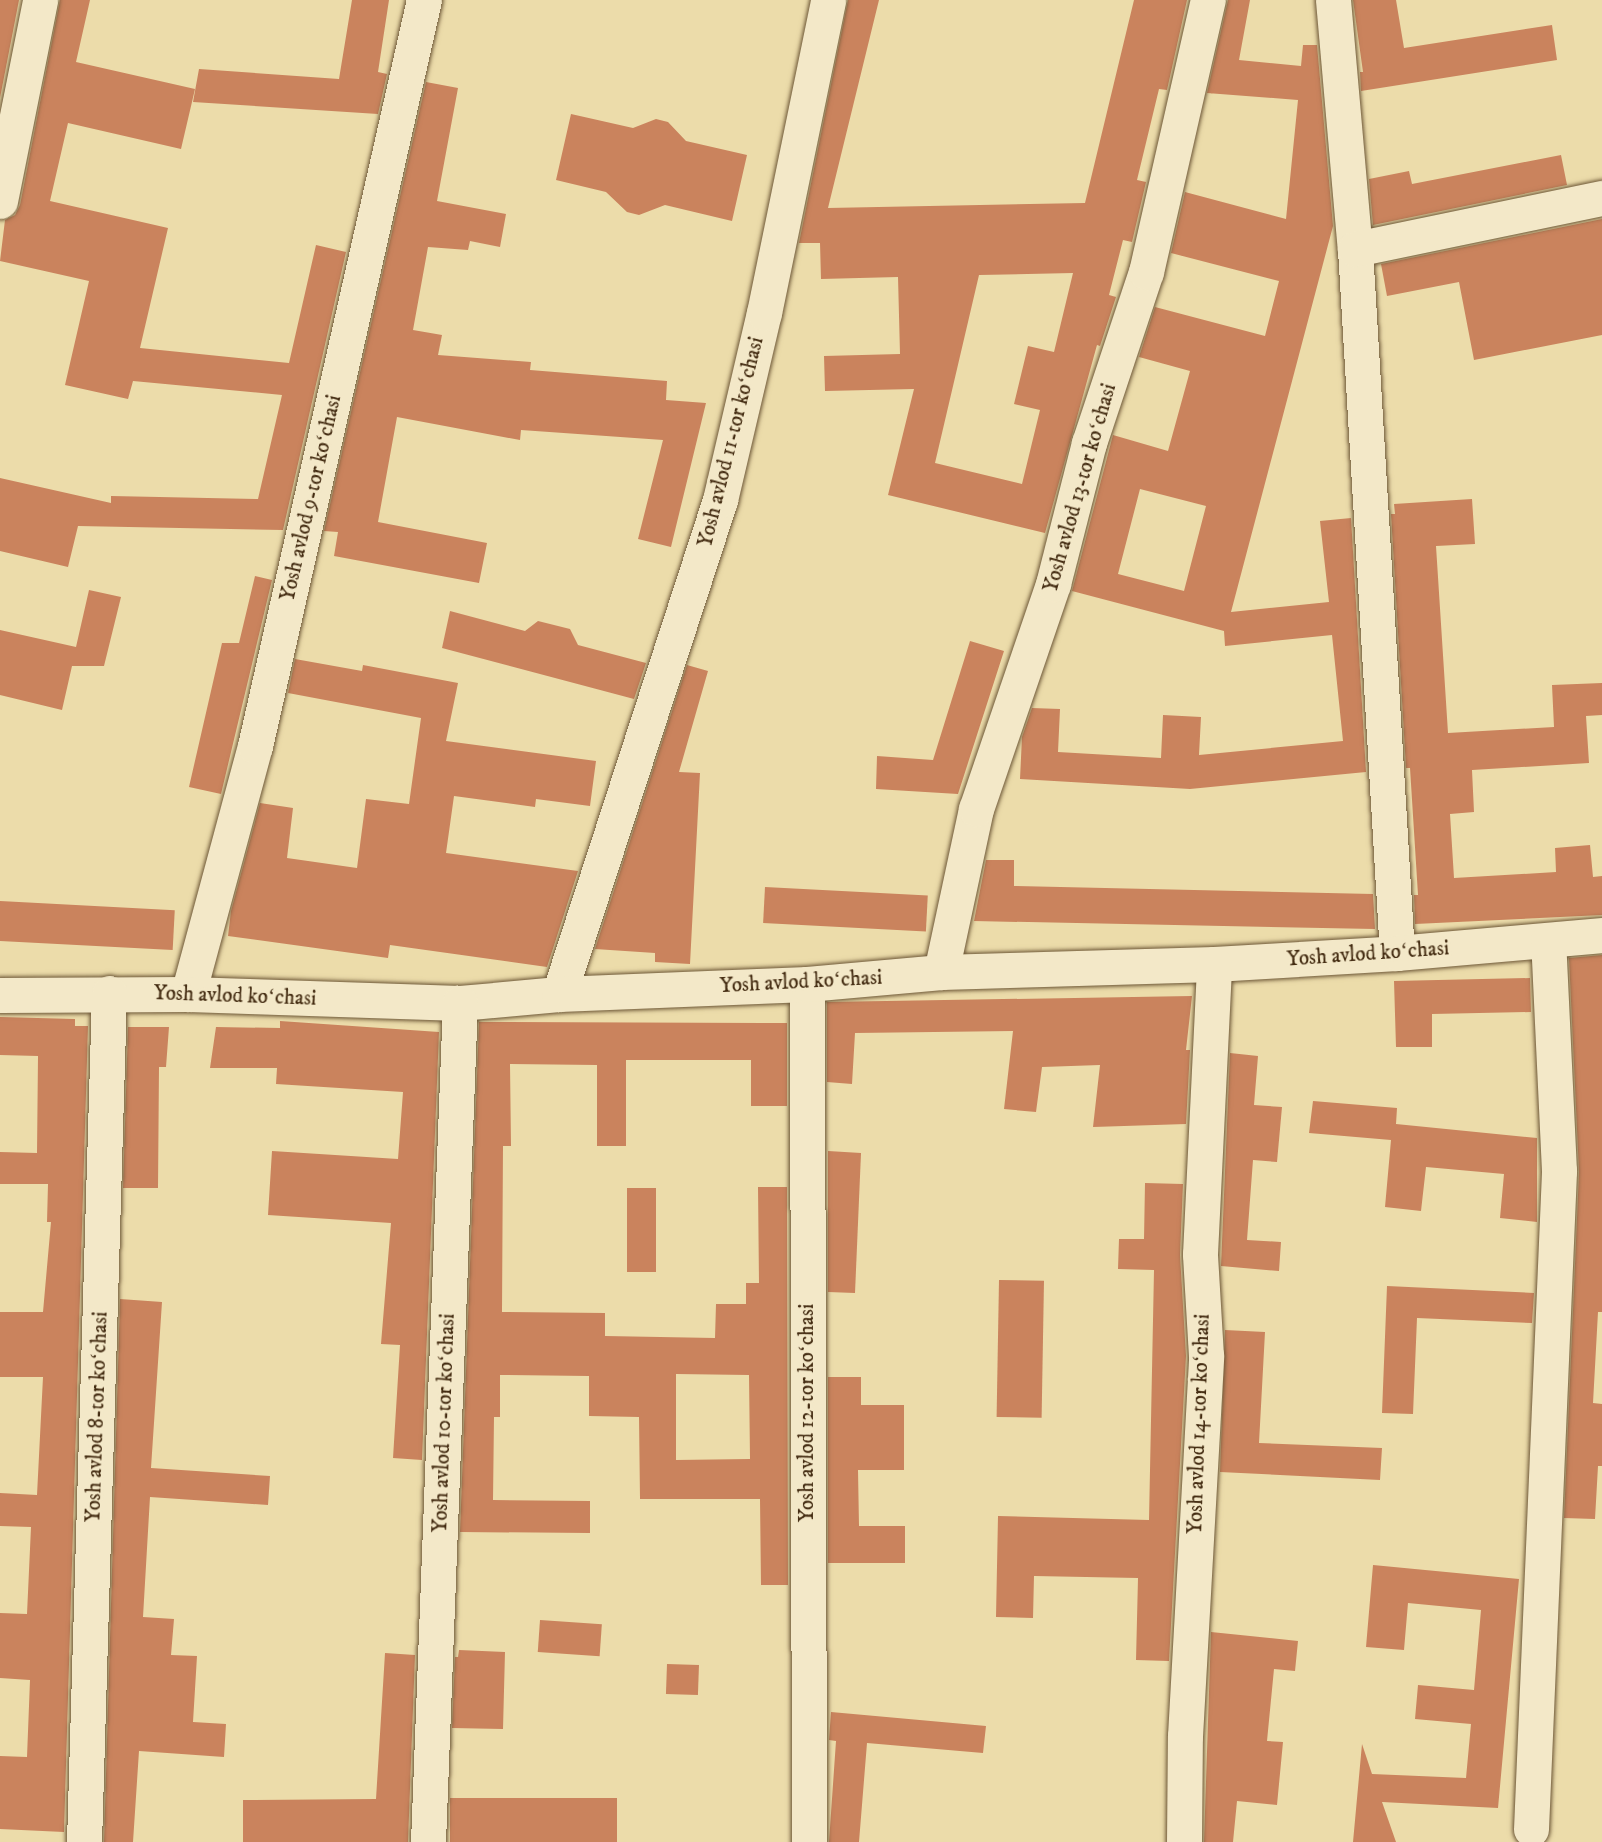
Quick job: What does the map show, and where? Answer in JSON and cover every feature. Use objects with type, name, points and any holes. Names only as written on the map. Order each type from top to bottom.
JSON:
[{"type":"street","points":[[0,201],[40,0]]},
{"type":"street","name":"Yosh avlod 9-tor koʻchasi","points":[[188,994],[255,746],[424,0]]},
{"type":"street","name":"Yosh avlod 11-tor koʻchasi","points":[[559,994],[720,500],[767,299],[828,0]]},
{"type":"street","name":"Yosh avlod 13-tor koʻchasi","points":[[941,972],[976,809],[1053,584],[1089,443],[1146,272],[1209,0]]},
{"type":"street","points":[[1333,0],[1355,249],[1397,953]]},
{"type":"street","points":[[1355,249],[1602,198]]},
{"type":"street","name":"Yosh avlod koʻchasi","points":[[0,995],[188,994],[460,1003],[559,994],[807,984],[941,972],[1214,964],[1397,953],[1602,935]]},
{"type":"street","points":[[1531,1829],[1559,1171],[1548,940]]},
{"type":"street","name":"Yosh avlod 14-tor koʻchasi","points":[[1184,1842],[1185,1736],[1206,1356],[1200,1254],[1214,964]]},
{"type":"street","name":"Yosh avlod 12-tor koʻchasi","points":[[807,984],[808,1842]]},
{"type":"street","name":"Yosh avlod 8-tor koʻchasi","points":[[84,1842],[109,993]]},
{"type":"street","name":"Yosh avlod 10-tor koʻchasi","points":[[428,1842],[460,1003]]},
{"type":"building","points":[[0,0],[19,0],[0,98]]},
{"type":"building","points":[[60,0],[90,0],[76,62],[195,89],[181,149],[68,123],[50,201],[168,228],[140,348],[289,363],[316,245],[346,252],[283,530],[78,526],[68,567],[0,551],[0,478],[111,503],[111,496],[258,499],[282,395],[133,381],[128,399],[65,385],[89,281],[0,261],[5,220],[15,215],[20,205]]},
{"type":"building","points":[[352,0],[389,0],[378,72],[387,74],[378,114],[193,102],[199,69],[339,79]]},
{"type":"building","points":[[848,0],[879,0],[828,208],[1085,203],[1134,0],[1187,0],[1167,90],[1159,89],[1137,180],[1146,182],[1132,242],[1123,240],[1109,295],[1116,297],[1100,346],[1097,345],[1045,533],[888,495],[914,389],[825,391],[824,356],[900,354],[898,277],[821,279],[820,243],[799,243]],"holes":[[[1073,273],[1054,352],[1028,346],[1014,404],[1040,410],[1022,484],[935,463],[979,275]]]},
{"type":"building","points":[[1228,0],[1250,0],[1239,60],[1301,66],[1303,45],[1317,45],[1333,226],[1231,612],[1329,602],[1320,521],[1351,518],[1366,772],[1190,789],[1020,779],[1022,737],[1032,708],[1060,709],[1058,752],[1161,758],[1163,715],[1201,717],[1199,755],[1343,741],[1332,635],[1225,646],[1224,631],[1072,591],[1113,435],[1168,451],[1190,371],[1139,357],[1155,307],[1265,336],[1279,281],[1171,253],[1185,192],[1286,219],[1298,100],[1207,93]],"holes":[[[1140,489],[1206,506],[1184,591],[1118,574]]]},
{"type":"building","points":[[1353,0],[1396,0],[1404,48],[1552,25],[1557,60],[1361,91],[1360,72],[1363,72]]},
{"type":"building","points":[[426,82],[458,88],[437,201],[506,214],[500,247],[470,241],[468,250],[428,247],[413,330],[442,335],[438,355],[531,362],[530,370],[667,381],[666,400],[706,403],[671,547],[638,539],[663,440],[521,430],[520,440],[397,417],[378,522],[487,543],[479,583],[334,556],[338,532],[324,531]]},
{"type":"building","points":[[571,114],[633,128],[656,119],[668,122],[686,141],[747,155],[732,221],[665,205],[639,215],[627,212],[606,192],[556,180]]},
{"type":"building","points":[[1561,155],[1567,185],[1373,225],[1369,179],[1409,171],[1412,184]]},
{"type":"building","points":[[1602,219],[1602,335],[1474,360],[1459,282],[1387,296],[1381,264]]},
{"type":"building","points":[[1472,499],[1475,544],[1436,546],[1448,733],[1554,727],[1552,685],[1602,683],[1602,715],[1586,716],[1589,763],[1472,770],[1474,812],[1450,814],[1454,878],[1556,872],[1555,848],[1590,845],[1593,877],[1602,876],[1602,915],[1415,924],[1414,895],[1418,895],[1410,768],[1406,768],[1391,514],[1395,514],[1394,504]]},
{"type":"building","points":[[255,576],[272,580],[221,794],[189,787],[222,643],[239,643]]},
{"type":"building","points":[[89,590],[121,597],[104,666],[72,666],[62,710],[0,695],[0,630],[76,647]]},
{"type":"building","points":[[450,611],[525,631],[538,621],[570,629],[578,645],[646,663],[634,699],[442,648]]},
{"type":"building","points":[[970,641],[1004,651],[958,794],[876,789],[877,756],[933,760]]},
{"type":"building","points":[[295,659],[362,671],[363,665],[458,683],[446,741],[596,761],[590,806],[536,799],[535,807],[454,796],[446,853],[578,871],[547,967],[390,945],[388,958],[228,936],[231,911],[260,803],[293,808],[287,858],[357,868],[366,799],[409,804],[421,718],[288,693]]},
{"type":"building","points":[[687,665],[708,671],[679,772],[700,773],[690,964],[655,962],[655,953],[595,949]]},
{"type":"building","points":[[986,860],[1014,860],[1014,886],[1373,894],[1375,929],[974,921]]},
{"type":"building","points":[[765,887],[928,896],[926,931],[763,923]]},
{"type":"building","points":[[0,901],[175,910],[173,950],[0,941]]},
{"type":"building","points":[[1602,955],[1602,1312],[1598,1312],[1593,1403],[1602,1404],[1602,1466],[1598,1466],[1595,1519],[1564,1518],[1579,1172],[1569,958]]},
{"type":"building","points":[[1530,978],[1531,1012],[1432,1014],[1432,1047],[1396,1047],[1394,981]]},
{"type":"building","points":[[1192,996],[1186,1050],[1190,1050],[1186,1124],[1093,1127],[1100,1065],[1042,1067],[1036,1112],[1004,1109],[1013,1031],[855,1033],[852,1084],[827,1082],[827,1002]]},
{"type":"building","points":[[0,1017],[75,1019],[75,1026],[88,1026],[64,1832],[0,1829],[0,1756],[27,1757],[30,1680],[0,1678],[0,1613],[27,1614],[31,1527],[0,1526],[0,1493],[37,1495],[43,1377],[0,1377],[0,1312],[43,1312],[51,1222],[47,1222],[48,1184],[0,1184],[0,1152],[37,1153],[38,1056],[0,1055]]},
{"type":"building","points":[[280,1021],[439,1032],[422,1460],[393,1458],[400,1345],[381,1344],[391,1223],[268,1215],[272,1151],[398,1159],[403,1092],[276,1084],[277,1068],[210,1068],[216,1027],[280,1028]]},
{"type":"building","points":[[479,1022],[787,1023],[787,1106],[751,1106],[751,1060],[626,1060],[626,1146],[597,1146],[597,1065],[510,1064],[511,1146],[503,1146],[502,1312],[605,1313],[605,1336],[715,1338],[716,1304],[746,1304],[746,1283],[759,1283],[758,1187],[787,1187],[788,1585],[761,1585],[760,1499],[640,1499],[639,1417],[589,1416],[589,1376],[500,1375],[500,1417],[494,1417],[493,1500],[590,1501],[590,1533],[460,1532]],"holes":[[[676,1374],[749,1375],[750,1459],[676,1460]]]},
{"type":"building","points":[[128,1027],[169,1027],[166,1067],[159,1067],[158,1188],[123,1188]]},
{"type":"building","points":[[1230,1053],[1258,1056],[1254,1105],[1282,1107],[1277,1162],[1253,1160],[1247,1240],[1281,1242],[1279,1271],[1221,1266]]},
{"type":"building","points":[[1313,1101],[1397,1108],[1396,1124],[1537,1138],[1537,1222],[1500,1218],[1504,1174],[1426,1167],[1421,1211],[1385,1207],[1391,1140],[1309,1133]]},
{"type":"building","points":[[828,1151],[861,1153],[855,1293],[828,1292]]},
{"type":"building","points":[[1145,1183],[1183,1184],[1180,1255],[1186,1356],[1169,1661],[1136,1660],[1138,1578],[1034,1576],[1033,1618],[996,1617],[998,1516],[1149,1520],[1154,1270],[1118,1269],[1119,1239],[1144,1239]]},
{"type":"building","points":[[627,1188],[656,1188],[656,1272],[627,1272]]},
{"type":"building","points":[[999,1280],[1044,1281],[1042,1418],[997,1417]]},
{"type":"building","points":[[1387,1286],[1534,1293],[1532,1323],[1417,1318],[1413,1414],[1382,1413]]},
{"type":"building","points":[[120,1299],[162,1302],[151,1468],[270,1476],[268,1505],[150,1497],[143,1617],[174,1619],[171,1655],[197,1656],[193,1722],[226,1724],[224,1757],[139,1751],[133,1842],[104,1842]]},
{"type":"building","points":[[1225,1330],[1265,1332],[1259,1443],[1382,1448],[1380,1480],[1220,1472]]},
{"type":"building","points":[[828,1377],[861,1377],[861,1405],[904,1405],[904,1470],[858,1470],[859,1526],[905,1526],[905,1563],[828,1563]]},
{"type":"building","points":[[1373,1565],[1519,1579],[1498,1808],[1382,1802],[1396,1842],[1353,1842],[1362,1744],[1372,1774],[1466,1778],[1471,1724],[1415,1719],[1418,1685],[1474,1690],[1481,1610],[1408,1603],[1404,1650],[1366,1647]]},
{"type":"building","points":[[540,1620],[602,1624],[600,1656],[538,1652]]},
{"type":"building","points":[[1211,1632],[1298,1641],[1295,1671],[1274,1669],[1267,1741],[1283,1742],[1277,1805],[1237,1801],[1233,1842],[1204,1842]]},
{"type":"building","points":[[459,1650],[505,1652],[503,1729],[452,1728],[455,1657],[458,1657]]},
{"type":"building","points":[[385,1653],[415,1655],[408,1842],[243,1842],[243,1800],[376,1799]]},
{"type":"building","points":[[667,1664],[699,1665],[698,1695],[666,1694]]},
{"type":"building","points":[[831,1712],[986,1726],[983,1753],[867,1743],[859,1842],[829,1842],[836,1741],[829,1740]]},
{"type":"building","points":[[450,1798],[617,1798],[617,1842],[450,1842]]}]
